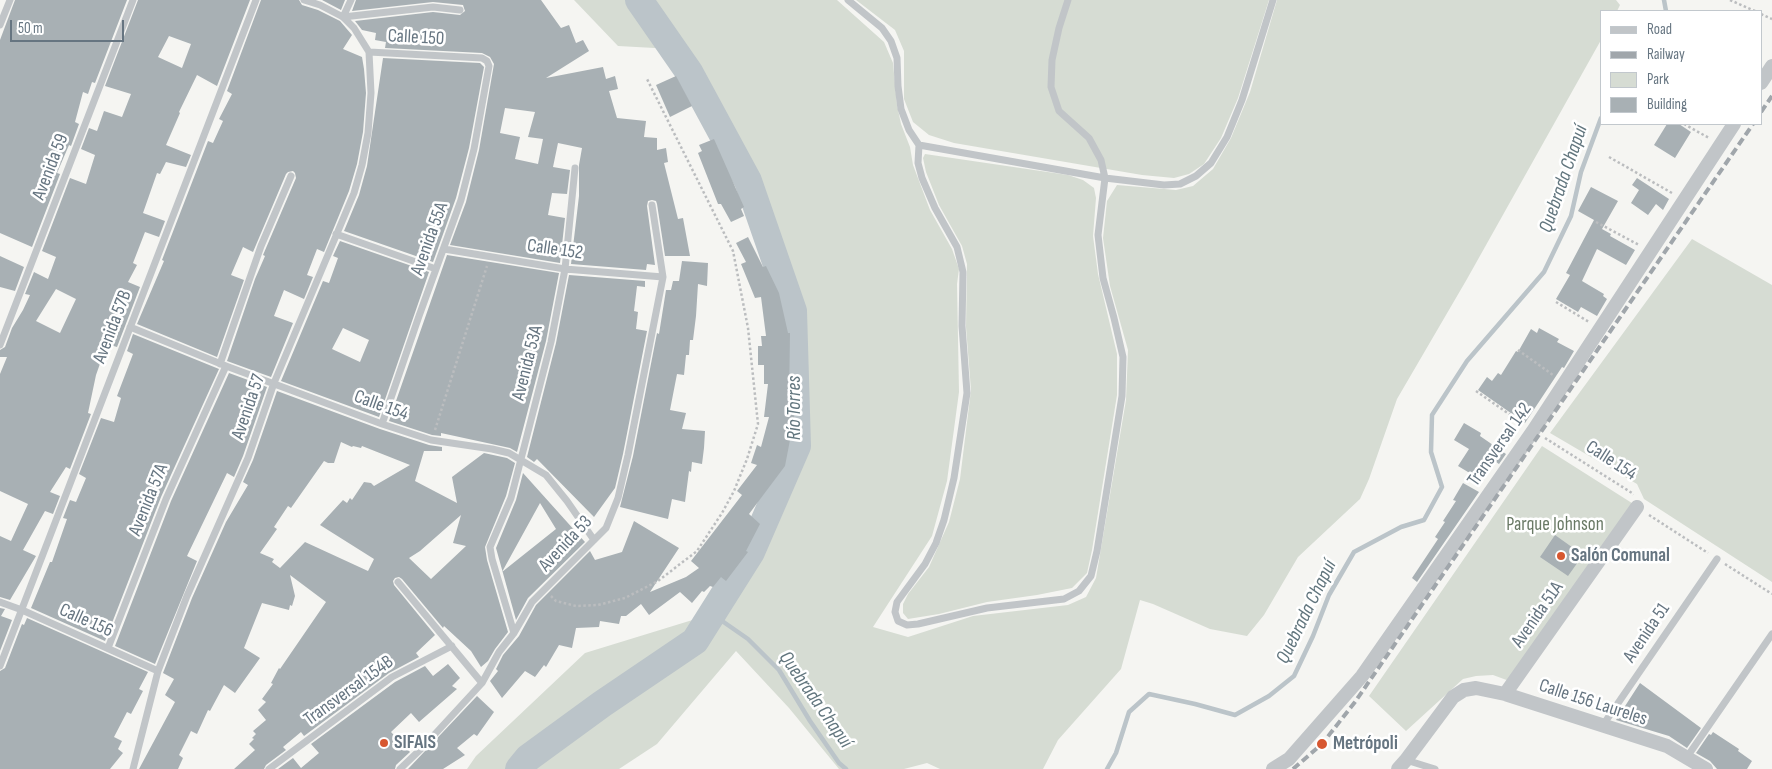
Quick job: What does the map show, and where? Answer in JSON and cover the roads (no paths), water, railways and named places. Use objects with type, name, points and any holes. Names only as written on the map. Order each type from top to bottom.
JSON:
[{"type":"street","points":[[1762,81],[1772,66]]},
{"type":"street","name":"Transversal 142","points":[[1273,769],[1289,759],[1362,676],[1533,432],[1733,125]]},
{"type":"street","name":"Avenida 51A","points":[[1505,694],[1637,507]]},
{"type":"street","name":"Calle 156 Laureles","points":[[1402,765],[1454,697],[1464,690],[1476,688],[1505,694],[1667,746],[1706,769]]},
{"type":"lane","points":[[0,25],[10,0]]},
{"type":"lane","name":"Avenida 59","points":[[0,345],[133,0]]},
{"type":"lane","name":"Avenida 57B","points":[[0,666],[256,0]]},
{"type":"lane","name":"Calle 150","points":[[304,0],[343,17],[354,28],[369,52],[482,58],[487,61]]},
{"type":"lane","points":[[343,17],[351,0]]},
{"type":"lane","points":[[848,0],[882,28],[891,41],[897,58],[901,109],[909,130],[919,145],[918,163],[922,178],[934,208],[957,248],[964,272],[962,326],[968,393],[954,478],[944,520],[936,543],[925,564],[897,602],[895,612],[898,620],[907,625],[987,608],[1064,599],[1079,591],[1091,576],[1122,396],[1123,357],[1103,278],[1098,236],[1105,178],[1101,160],[1089,138],[1059,111],[1051,87],[1052,60],[1068,0]]},
{"type":"lane","points":[[919,145],[1105,178],[1164,185],[1180,184],[1196,176],[1211,163],[1227,137],[1242,100],[1273,0]]},
{"type":"lane","points":[[343,17],[433,7],[460,10]]},
{"type":"lane","name":"Avenida 57","points":[[133,769],[158,671],[191,587],[248,458],[274,383],[354,193],[368,133],[371,93],[369,52]]},
{"type":"lane","name":"Avenida 55A","points":[[382,424],[461,200],[474,149],[489,72],[487,61]]},
{"type":"lane","name":"Avenida 53A","points":[[514,633],[490,547],[511,498],[551,342],[565,268],[576,168]]},
{"type":"lane","name":"Avenida 57A","points":[[108,648],[166,499],[223,365],[262,246],[291,176]]},
{"type":"lane","name":"Avenida 53","points":[[400,769],[482,683],[499,652],[514,633],[532,602],[606,528],[618,498],[644,378],[663,277],[652,205]]},
{"type":"lane","points":[[336,234],[436,269]]},
{"type":"lane","name":"Calle 152","points":[[444,248],[565,268],[663,277]]},
{"type":"lane","name":"Calle 154","points":[[130,327],[223,365],[382,424],[431,440],[492,448],[509,453],[546,475],[594,540]]},
{"type":"lane","name":"Avenida 51","points":[[1603,726],[1717,559]]},
{"type":"lane","points":[[398,582],[482,683]]},
{"type":"lane","name":"Calle 156","points":[[0,602],[158,671]]},
{"type":"lane","points":[[1687,757],[1772,634]]},
{"type":"lane","name":"Transversal 154B","points":[[268,769],[392,677],[452,646]]},
{"type":"lane","points":[[1402,765],[1434,769]]},
{"type":"waterway","name":"Río Torres","points":[[519,769],[528,758],[602,704],[695,641],[751,552],[797,446],[793,311],[748,181],[689,72],[639,0]]},
{"type":"waterway","name":"Quebrada Chapuí","points":[[1664,0],[1666,10]]},
{"type":"waterway","name":"Quebrada Chapuí","points":[[1107,769],[1116,753],[1129,712],[1149,694],[1235,715],[1269,696],[1294,676],[1313,636],[1329,595],[1354,552],[1401,527],[1424,520],[1442,487],[1431,452],[1432,415],[1467,361],[1544,272],[1571,216],[1581,172],[1600,121]]},
{"type":"waterway","name":"Quebrada Chapuí","points":[[712,614],[748,639],[779,670],[810,721],[839,763],[846,769]]},
{"type":"railway","points":[[1762,111],[1772,96]]},
{"type":"railway","points":[[1293,769],[1322,744],[1355,702],[1752,125]]},
{"type":"place","name":"Salón Comunal","points":[[1561,556]]},
{"type":"place","name":"SIFAIS","points":[[384,743]]},
{"type":"place","name":"Metrópoli","points":[[1322,744]]},
{"type":"park label","name":"Parque Johnson","points":[[1555,525]]}]
